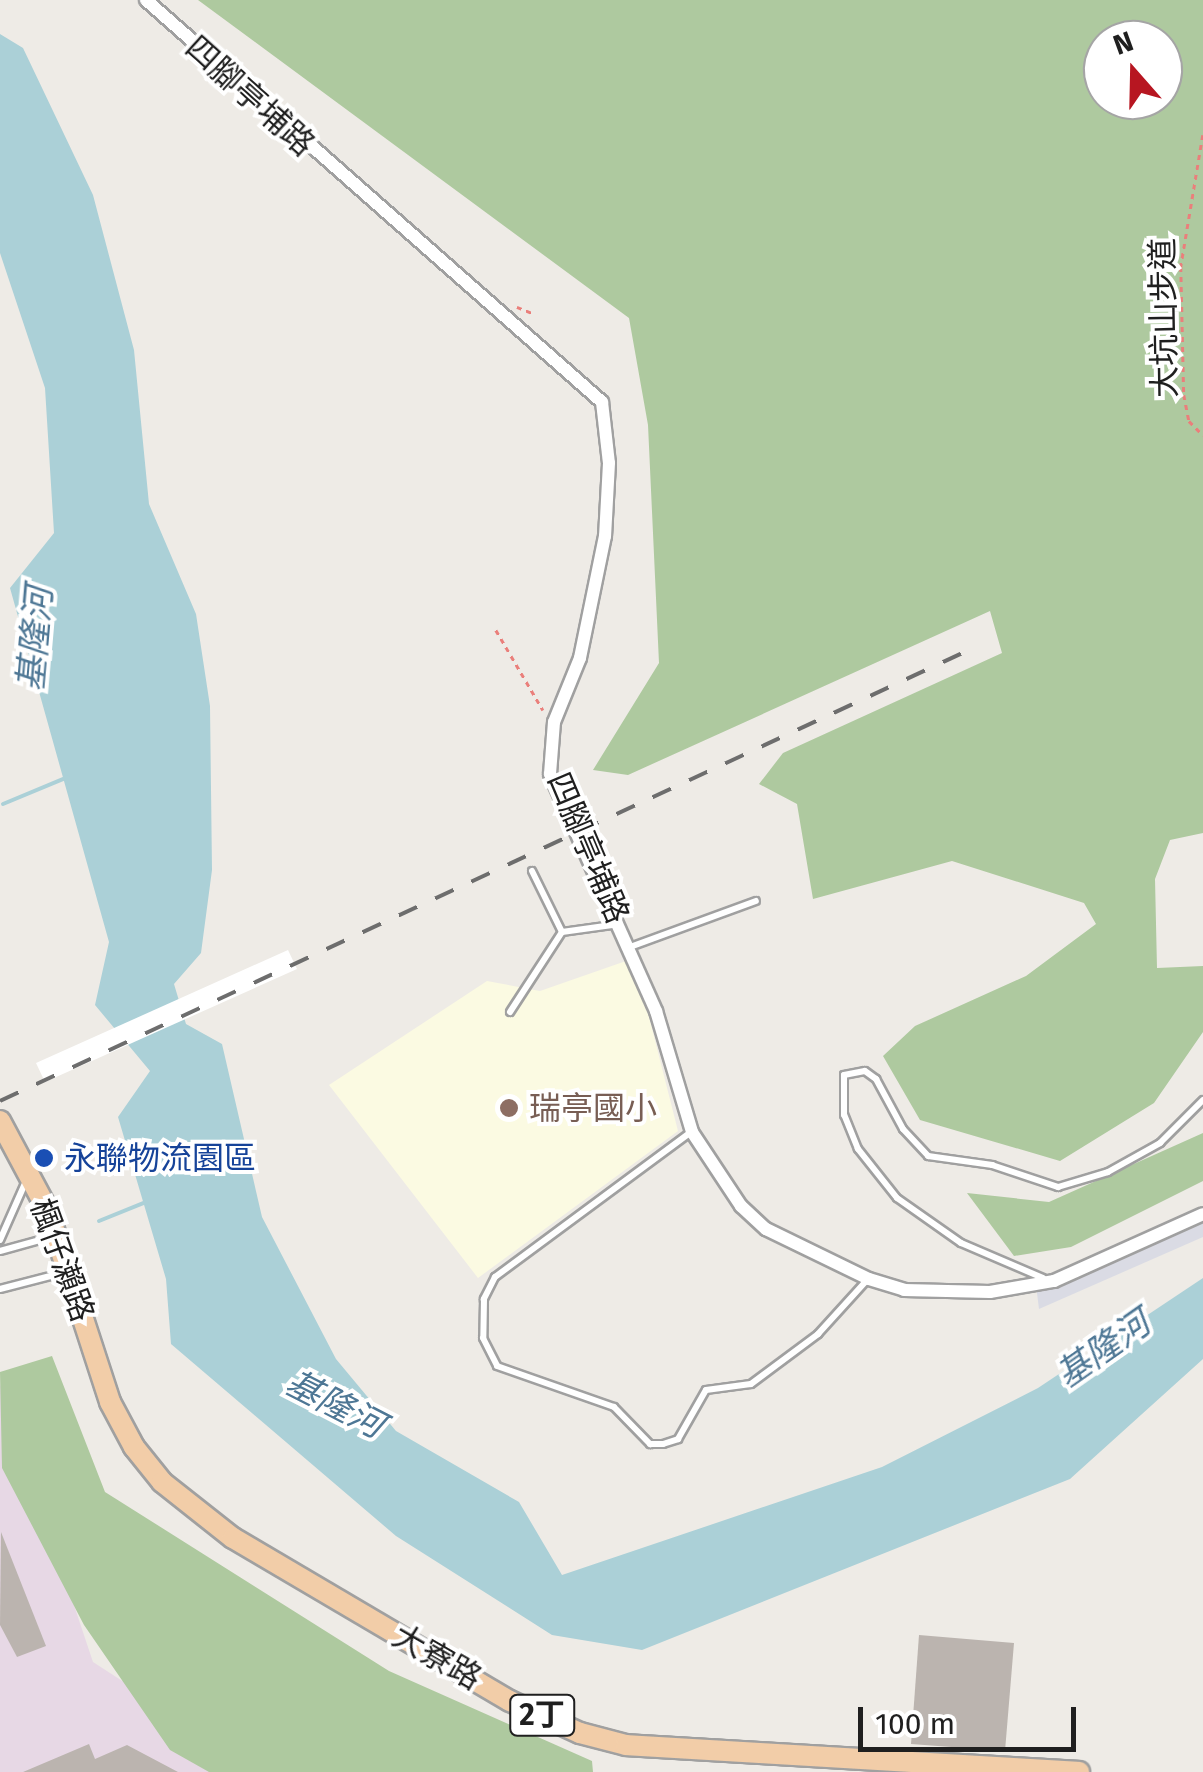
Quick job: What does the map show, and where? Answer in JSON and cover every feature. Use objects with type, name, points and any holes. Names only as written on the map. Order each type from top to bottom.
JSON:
[{"type":"main road","name":"楓仔瀨路","points":[[1,1122],[57,1236],[110,1402]]},
{"type":"main road","name":"大寮路","points":[[110,1402],[162,1482],[233,1538],[510,1701],[580,1732],[626,1745],[1079,1772]]},
{"type":"street","name":"四腳亭埔路","points":[[146,0],[602,402],[609,464],[606,536],[580,658],[554,722],[550,774],[656,1010],[692,1132],[711,1168],[766,1228],[869,1279],[904,1290],[990,1292],[1054,1281],[1203,1214]]},
{"type":"lane","points":[[532,871],[562,932]]},
{"type":"lane","points":[[630,947],[756,901]]},
{"type":"lane","points":[[510,1012],[562,932],[619,924]]},
{"type":"lane","points":[[1054,1281],[1023,1274],[961,1243],[897,1198],[858,1150],[844,1115],[844,1075],[864,1070],[876,1079],[902,1129],[928,1156],[992,1165],[1058,1187],[1108,1172],[1160,1142],[1203,1100]]},
{"type":"lane","points":[[692,1132],[495,1277],[484,1299],[483,1338],[497,1366],[614,1407],[650,1444],[663,1444],[678,1440],[706,1390],[751,1384],[818,1334],[869,1279]]},
{"type":"lane","points":[[0,1240],[29,1176]]},
{"type":"lane","points":[[0,1252],[57,1236]]},
{"type":"lane","points":[[0,1289],[70,1270]]},
{"type":"path","name":"大坑山步道","points":[[1203,135],[1181,267],[1184,395],[1189,421],[1203,436]]},
{"type":"path","points":[[496,630],[531,696],[554,722]]},
{"type":"shaded area","name":"瑞亭國小","points":[[626,961],[646,1005],[678,1131],[478,1278],[329,1085],[487,981],[540,991]]},
{"type":"shaded area","points":[[1203,1214],[1203,1237],[1039,1309],[1036,1285]]},
{"type":"shaded area","points":[[0,1384],[93,1662],[263,1772],[0,1772]]},
{"type":"green space","points":[[198,0],[1203,0],[1203,833],[1170,840],[1155,879],[1157,968],[1203,966],[1203,1032],[1154,1103],[1060,1161],[920,1120],[883,1056],[915,1026],[1026,976],[1096,924],[1084,903],[952,861],[813,899],[797,804],[759,784],[783,753],[1002,653],[990,611],[628,775],[593,770],[659,663],[648,425],[629,318]]},
{"type":"green space","points":[[1203,1133],[1203,1181],[1071,1247],[1014,1256],[967,1193],[1049,1202]]},
{"type":"green space","points":[[52,1356],[105,1492],[389,1671],[592,1761],[593,1772],[209,1772],[170,1750],[84,1625],[2,1468],[0,1372]]},
{"type":"water","name":"基隆河","points":[[0,34],[23,48],[93,195],[134,350],[149,504],[196,614],[210,706],[212,870],[201,953],[174,984],[186,1024],[222,1044],[262,1217],[336,1359],[396,1431],[519,1502],[562,1575],[882,1467],[1038,1388],[1203,1278],[1203,1359],[1070,1479],[642,1650],[552,1635],[396,1536],[171,1344],[166,1279],[118,1117],[150,1071],[95,1005],[109,942],[10,588],[54,533],[45,388],[0,253]]},
{"type":"pier","points":[[288,950],[297,969],[45,1082],[36,1063]]},
{"type":"building","points":[[1,1532],[46,1646],[17,1657],[0,1625]]},
{"type":"building","points":[[919,1635],[1014,1643],[1005,1751],[911,1744]]},
{"type":"building","points":[[89,1744],[95,1759],[127,1745],[178,1772],[23,1772]]},
{"type":"waterway","points":[[3,804],[68,777]]},
{"type":"waterway","points":[[99,1221],[146,1202]]},
{"type":"railway","points":[[0,1101],[969,650]]},
{"type":"place","name":"瑞亭國小","points":[[509,1108]]},
{"type":"place","name":"永聯物流園區","points":[[44,1158]]}]
